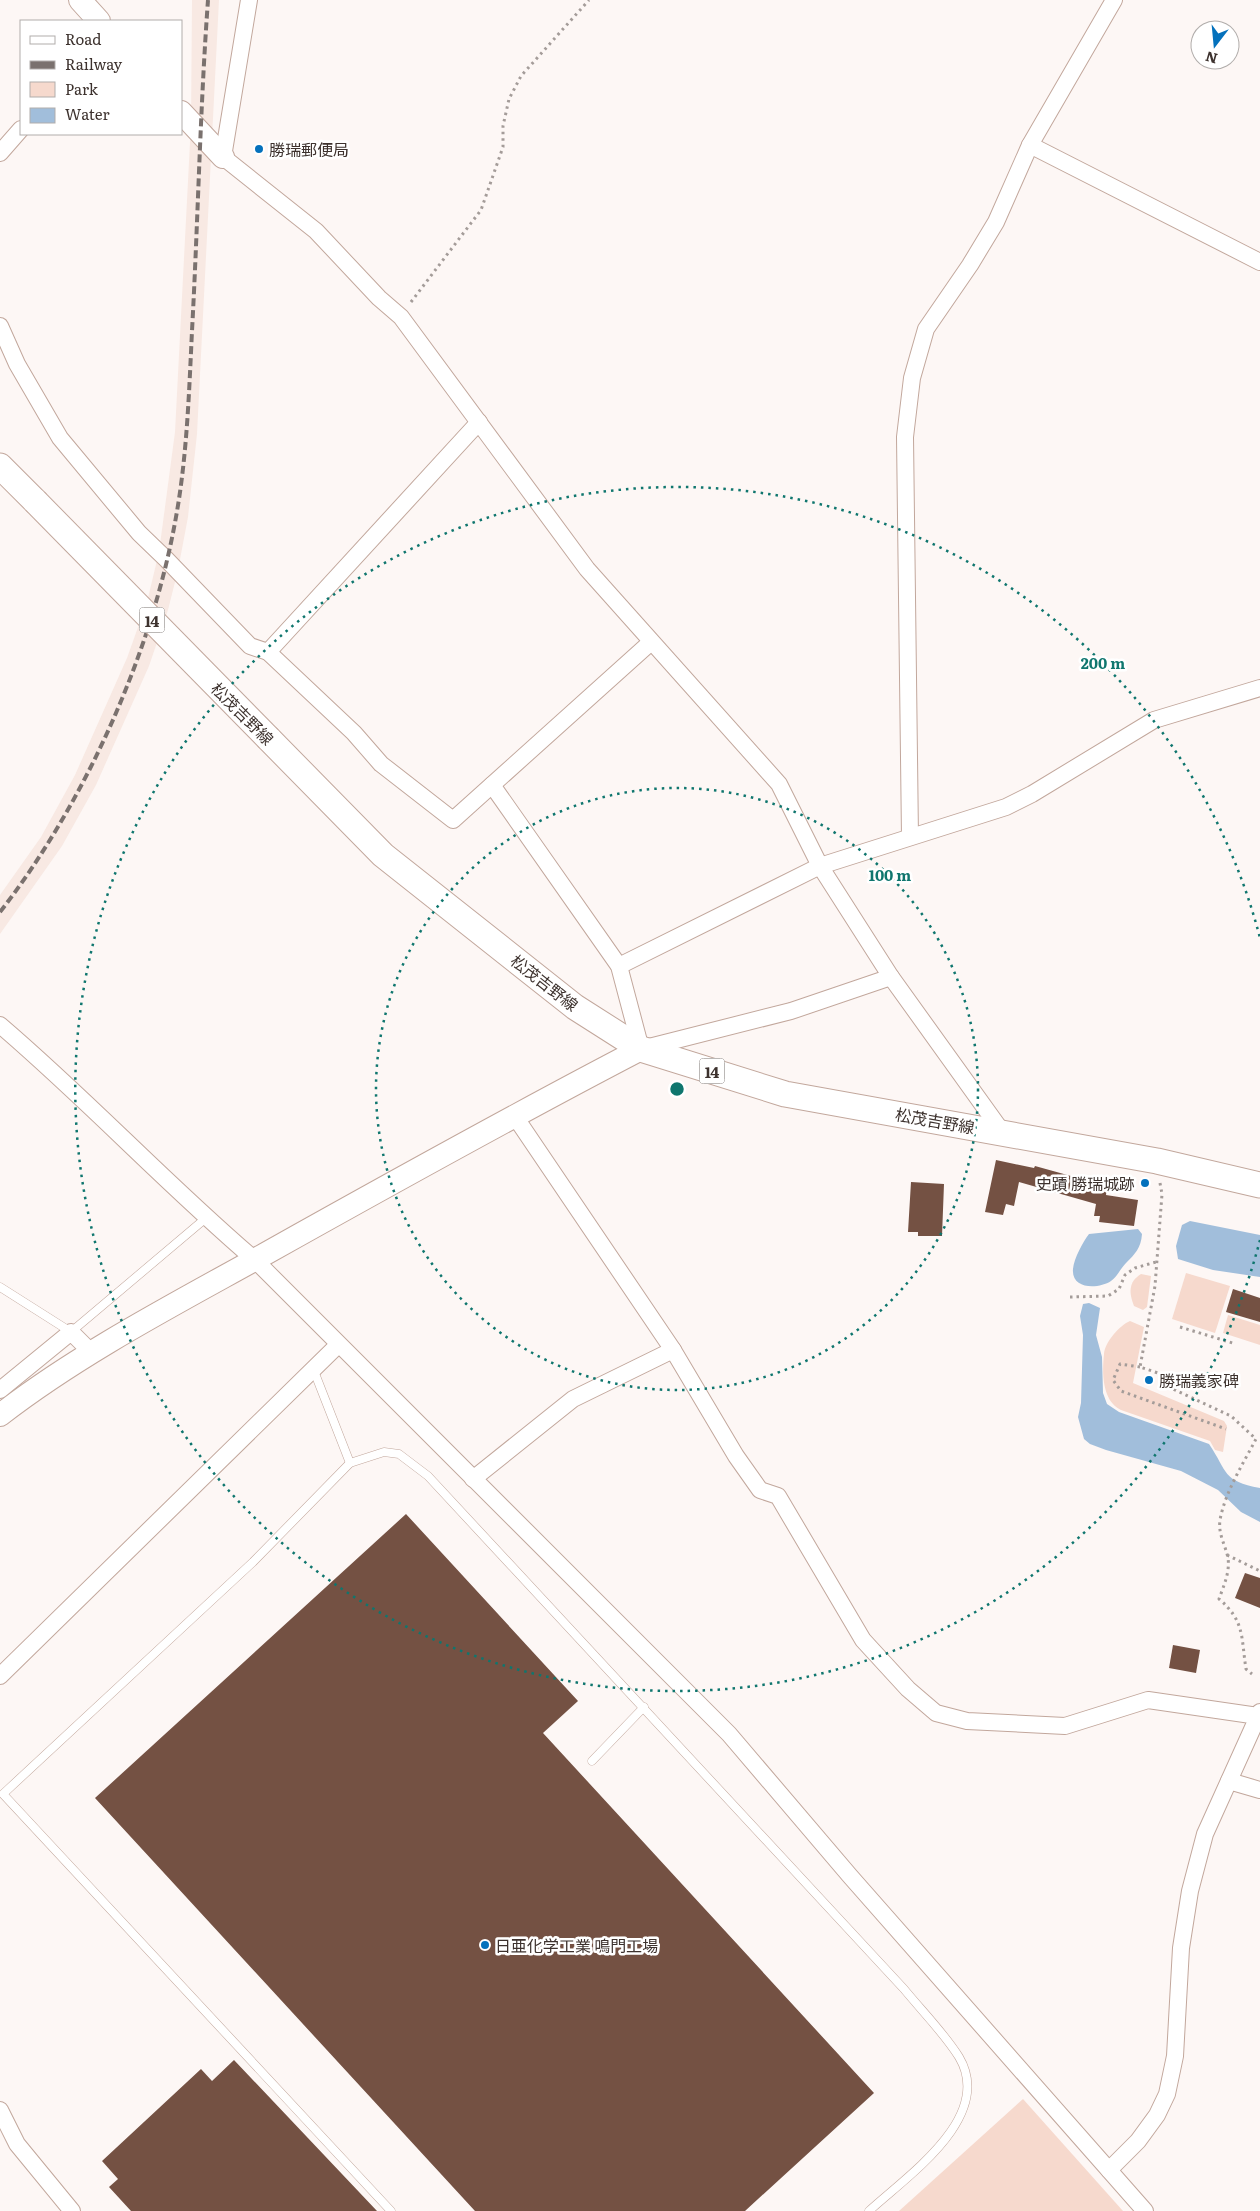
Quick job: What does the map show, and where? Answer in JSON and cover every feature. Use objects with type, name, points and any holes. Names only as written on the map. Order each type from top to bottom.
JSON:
[{"type":"main road","name":"松茂吉野線","points":[[0,466],[383,855],[575,1007],[641,1049],[785,1094],[1157,1161],[1260,1185]]},
{"type":"street","points":[[223,157],[249,0]]},
{"type":"street","points":[[910,837],[905,436],[912,378],[926,329],[970,265],[996,222],[1030,145],[1114,0]]},
{"type":"street","points":[[182,113],[223,157],[316,231],[380,298],[401,317],[587,569],[650,642],[779,784],[820,866],[891,977],[1003,1132]]},
{"type":"street","points":[[0,152],[20,129]]},
{"type":"street","points":[[1030,145],[1260,262]]},
{"type":"street","points":[[0,326],[17,364],[60,438],[139,534],[172,565],[250,646],[268,652],[354,733],[381,764],[453,820],[650,642]]},
{"type":"street","points":[[268,652],[479,422]]},
{"type":"street","points":[[619,966],[820,866],[1006,807],[1032,794],[1154,720],[1260,688]]},
{"type":"street","points":[[492,785],[619,966],[641,1049]]},
{"type":"street","points":[[0,1415],[158,1313],[514,1115],[641,1049],[791,1011],[891,977]]},
{"type":"street","points":[[0,1025],[39,1058],[206,1218],[255,1260],[729,1734],[850,1876],[1145,2211]]},
{"type":"street","points":[[514,1115],[673,1350],[740,1463],[760,1490],[778,1496],[864,1640],[908,1689],[936,1713],[967,1721],[1065,1726],[1148,1700],[1259,1714],[1205,1834],[1190,1891],[1181,1948],[1176,2056],[1167,2094],[1157,2115],[1138,2141],[1109,2170]]},
{"type":"street","points":[[0,1390],[71,1332],[92,1354]]},
{"type":"street","points":[[3,1668],[314,1371],[338,1345]]},
{"type":"street","points":[[474,1479],[573,1399],[673,1350]]},
{"type":"street","points":[[1229,1781],[1260,1790]]},
{"type":"street","points":[[0,2110],[17,2144],[72,2211]]},
{"type":"lane","points":[[0,1287],[71,1332],[206,1218]]},
{"type":"lane","points":[[314,1371],[350,1463]]},
{"type":"lane","points":[[391,2211],[3,1794],[253,1562],[350,1463],[384,1452],[399,1454],[428,1476],[904,1989],[959,2058],[967,2079],[966,2099],[960,2118],[948,2139],[869,2211]]},
{"type":"lane","points":[[592,1761],[644,1707]]},
{"type":"path","points":[[401,317],[481,210],[503,147],[503,126],[509,100],[522,76],[590,0]]},
{"type":"path","points":[[1140,1367],[1155,1286],[1162,1194],[1157,1161]]},
{"type":"path","points":[[1070,1297],[1108,1296],[1119,1289],[1125,1275],[1135,1268],[1156,1262]]},
{"type":"path","points":[[1180,1327],[1236,1344]]},
{"type":"path","points":[[1226,1429],[1121,1391],[1116,1387],[1113,1380],[1120,1364],[1140,1367],[1158,1373],[1173,1389],[1231,1416],[1256,1439],[1236,1477],[1220,1520],[1220,1534],[1227,1555],[1228,1573],[1219,1598],[1232,1610],[1238,1621],[1243,1635],[1246,1669],[1252,1674]]},
{"type":"path","points":[[1227,1555],[1260,1570]]},
{"type":"shaded area","points":[[192,0],[219,0],[197,434],[188,517],[178,570],[168,610],[149,666],[96,785],[62,846],[0,934],[0,895],[41,837],[75,775],[127,658],[147,602],[159,552],[175,432],[191,123]]},
{"type":"green space","points":[[1186,1273],[1230,1286],[1215,1333],[1172,1319]]},
{"type":"green space","points":[[1141,1274],[1151,1276],[1147,1307],[1143,1310],[1134,1306],[1131,1297],[1132,1284]]},
{"type":"green space","points":[[1228,1315],[1260,1325],[1260,1345],[1223,1333]]},
{"type":"green space","points":[[1130,1321],[1144,1327],[1133,1383],[1224,1421],[1227,1426],[1223,1452],[1215,1450],[1210,1441],[1121,1410],[1110,1400],[1103,1378],[1105,1349],[1114,1334]]},
{"type":"green space","points":[[1023,2099],[1123,2211],[899,2211]]},
{"type":"water","points":[[1190,1221],[1260,1235],[1260,1277],[1213,1270],[1178,1259],[1176,1246],[1182,1225]]},
{"type":"water","points":[[1138,1229],[1142,1234],[1139,1247],[1113,1279],[1106,1284],[1093,1286],[1087,1286],[1076,1281],[1073,1269],[1075,1260],[1089,1234]]},
{"type":"water","points":[[1089,1303],[1100,1308],[1096,1335],[1102,1357],[1103,1393],[1107,1404],[1119,1412],[1209,1444],[1227,1474],[1239,1482],[1260,1488],[1260,1522],[1241,1512],[1218,1490],[1181,1471],[1106,1450],[1090,1444],[1084,1439],[1078,1417],[1081,1403],[1083,1335],[1080,1316],[1083,1304]]},
{"type":"building","points":[[996,1160],[1034,1168],[1035,1166],[1107,1186],[1106,1195],[1138,1200],[1134,1226],[1099,1222],[1100,1216],[1094,1216],[1096,1204],[1019,1182],[1014,1206],[1006,1204],[1003,1215],[985,1212]]},
{"type":"building","points":[[911,1182],[944,1184],[942,1236],[918,1236],[918,1232],[908,1232]]},
{"type":"building","points":[[1233,1289],[1260,1298],[1260,1322],[1226,1312]]},
{"type":"building","name":"日亜化学工業 鳴門工場","points":[[406,1514],[578,1701],[543,1733],[874,2093],[745,2211],[475,2211],[95,1798]]},
{"type":"building","points":[[1245,1573],[1260,1578],[1260,1608],[1235,1598]]},
{"type":"building","points":[[1173,1645],[1200,1650],[1196,1673],[1169,1668]]},
{"type":"building","points":[[234,2060],[377,2211],[131,2211],[109,2187],[118,2179],[102,2161],[201,2069],[212,2081]]},
{"type":"railway","points":[[0,912],[31,869],[87,775],[111,725],[132,673],[165,569],[180,494],[187,424],[208,0]]},
{"type":"place","name":"勝瑞郵便局","points":[[259,149]]},
{"type":"place","name":"史蹟 勝瑞城跡","points":[[1145,1183]]},
{"type":"place","name":"勝瑞義家碑","points":[[1149,1380]]},
{"type":"place","name":"日亜化学工業 鳴門工場","points":[[485,1945]]}]
